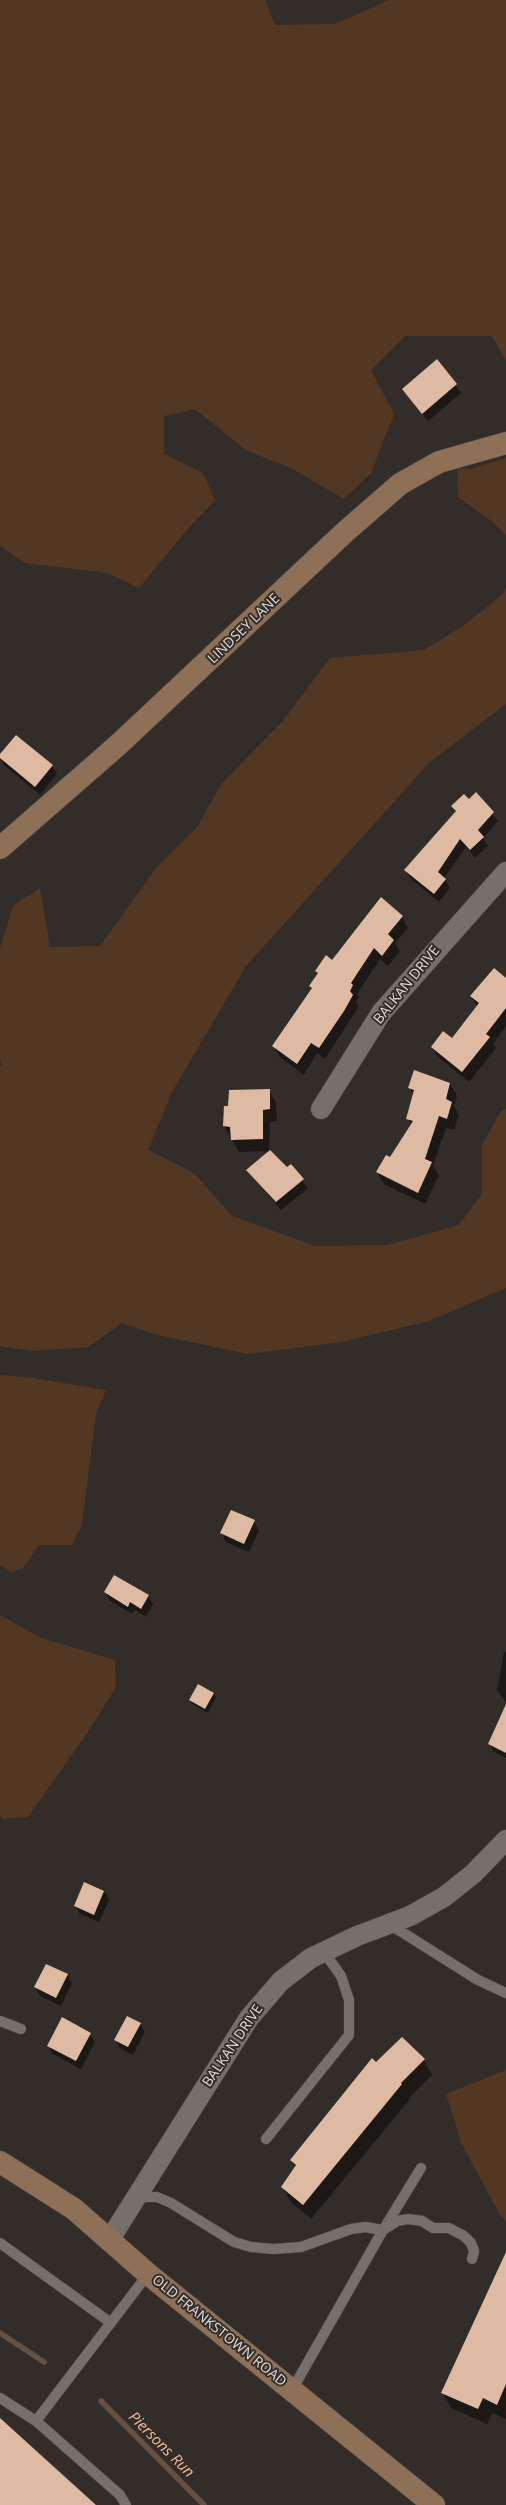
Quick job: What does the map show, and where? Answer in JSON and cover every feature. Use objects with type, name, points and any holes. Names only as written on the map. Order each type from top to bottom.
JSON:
[{"type":"street","name":"LINDSEY LANE","points":[[0,848],[124,740],[345,532],[400,484],[439,462],[506,443]]},
{"type":"street","name":"BALKAN DRIVE","points":[[321,1109],[381,1013],[506,872]]},
{"type":"street","name":"BALKAN DRIVE","points":[[110,2239],[249,2018],[281,1981],[311,1958],[410,1916],[444,1897],[473,1874],[506,1840]]},
{"type":"street","name":"OLD FRANKSTOWN ROAD","points":[[0,2162],[74,2209],[110,2239],[148,2274],[434,2505]]},
{"type":"lane","points":[[389,1924],[478,1980],[506,1993]]},
{"type":"lane","points":[[266,2138],[349,2035],[349,2000],[341,1976],[324,1952]]},
{"type":"lane","points":[[0,2021],[21,2029]]},
{"type":"lane","points":[[292,2390],[383,2230],[421,2168]]},
{"type":"lane","points":[[137,2197],[157,2197],[172,2203],[234,2242],[251,2247],[274,2249],[301,2247],[351,2229],[365,2227],[383,2230],[397,2221],[408,2220],[422,2221],[433,2228],[449,2228],[464,2236],[471,2243],[474,2251],[472,2259]]},
{"type":"lane","points":[[0,2243],[111,2323]]},
{"type":"lane","points":[[36,2421],[148,2274]]},
{"type":"lane","points":[[0,2398],[36,2421],[120,2495],[126,2505]]},
{"type":"shaded area","points":[[0,0],[265,0],[275,25],[335,24],[389,0],[506,0],[506,361],[492,336],[405,336],[371,370],[394,414],[371,473],[344,499],[293,469],[246,450],[195,409],[164,416],[164,454],[203,473],[215,500],[185,532],[139,588],[108,573],[25,563],[0,546]]},
{"type":"shaded area","points":[[506,458],[506,535],[493,522],[458,497],[457,468],[470,469]]},
{"type":"shaded area","points":[[506,587],[506,704],[430,762],[246,966],[172,1092],[148,1150],[194,1173],[232,1216],[315,1246],[388,1245],[459,1225],[482,1194],[482,1145],[501,1111],[506,1109],[506,1288],[429,1321],[342,1342],[249,1354],[157,1335],[122,1323],[88,1347],[32,1351],[0,1346],[0,1067],[2,1064],[0,1059],[0,948],[13,906],[40,888],[50,947],[100,946],[157,867],[197,827],[222,783],[283,721],[330,658],[424,650],[463,626],[503,594]]},
{"type":"shaded area","points":[[0,1375],[33,1378],[106,1390],[96,1414],[82,1524],[72,1545],[39,1545],[23,1568],[12,1572],[0,1565]]},
{"type":"shaded area","points":[[0,1615],[41,1638],[115,1660],[116,1687],[90,1729],[28,1817],[4,1819],[0,1816]]},
{"type":"shaded area","points":[[506,2070],[506,2221],[500,2215],[461,2142],[446,2094]]},
{"type":"building","points":[[437,359],[457,384],[422,414],[402,389]]},
{"type":"building","points":[[16,735],[53,765],[35,787],[0,758],[0,754]]},
{"type":"building","points":[[476,792],[494,812],[478,830],[484,837],[470,850],[460,839],[438,872],[446,879],[434,894],[404,870],[456,811],[451,806],[464,794],[469,799]]},
{"type":"building","points":[[381,897],[403,916],[388,934],[394,940],[382,956],[374,948],[351,983],[353,985],[350,991],[353,995],[344,1011],[319,1048],[311,1043],[297,1064],[272,1046],[312,988],[309,986],[318,973],[315,971],[326,955],[332,960]]},
{"type":"building","points":[[494,968],[506,978],[506,1008],[486,1034],[490,1037],[462,1072],[431,1047],[443,1031],[452,1038],[479,1003],[470,996]]},
{"type":"building","points":[[414,1070],[450,1083],[446,1099],[452,1102],[447,1119],[439,1116],[425,1159],[432,1162],[418,1193],[376,1172],[386,1155],[390,1157],[413,1121],[406,1119],[414,1090],[408,1088]]},
{"type":"building","points":[[270,1089],[270,1109],[263,1110],[263,1139],[231,1140],[230,1127],[223,1126],[224,1106],[228,1106],[229,1090]]},
{"type":"building","points":[[270,1150],[287,1167],[291,1164],[304,1179],[276,1202],[246,1170]]},
{"type":"building","points":[[231,1510],[255,1520],[244,1544],[220,1533]]},
{"type":"building","points":[[114,1575],[149,1595],[141,1609],[130,1602],[128,1607],[104,1592]]},
{"type":"building","points":[[198,1684],[214,1693],[205,1709],[189,1700]]},
{"type":"building","points":[[506,1704],[506,1753],[488,1744]]},
{"type":"building","points":[[84,1882],[104,1891],[94,1915],[74,1906]]},
{"type":"building","points":[[46,1964],[68,1974],[56,1998],[34,1987]]},
{"type":"building","points":[[127,2016],[141,2023],[128,2047],[114,2040]]},
{"type":"building","points":[[62,2017],[91,2033],[76,2061],[47,2046]]},
{"type":"building","points":[[402,2037],[425,2059],[401,2083],[402,2084],[303,2205],[281,2187],[296,2165],[290,2160],[372,2058],[376,2062]]},
{"type":"building","points":[[506,2252],[506,2384],[497,2405],[483,2398],[478,2409],[441,2393]]},
{"type":"building","points":[[0,2418],[96,2505],[0,2505]]},
{"type":"waterway","name":"Piersons Run","points":[[0,2333],[44,2362]]},
{"type":"waterway","name":"Piersons Run","points":[[101,2401],[204,2505]]}]
